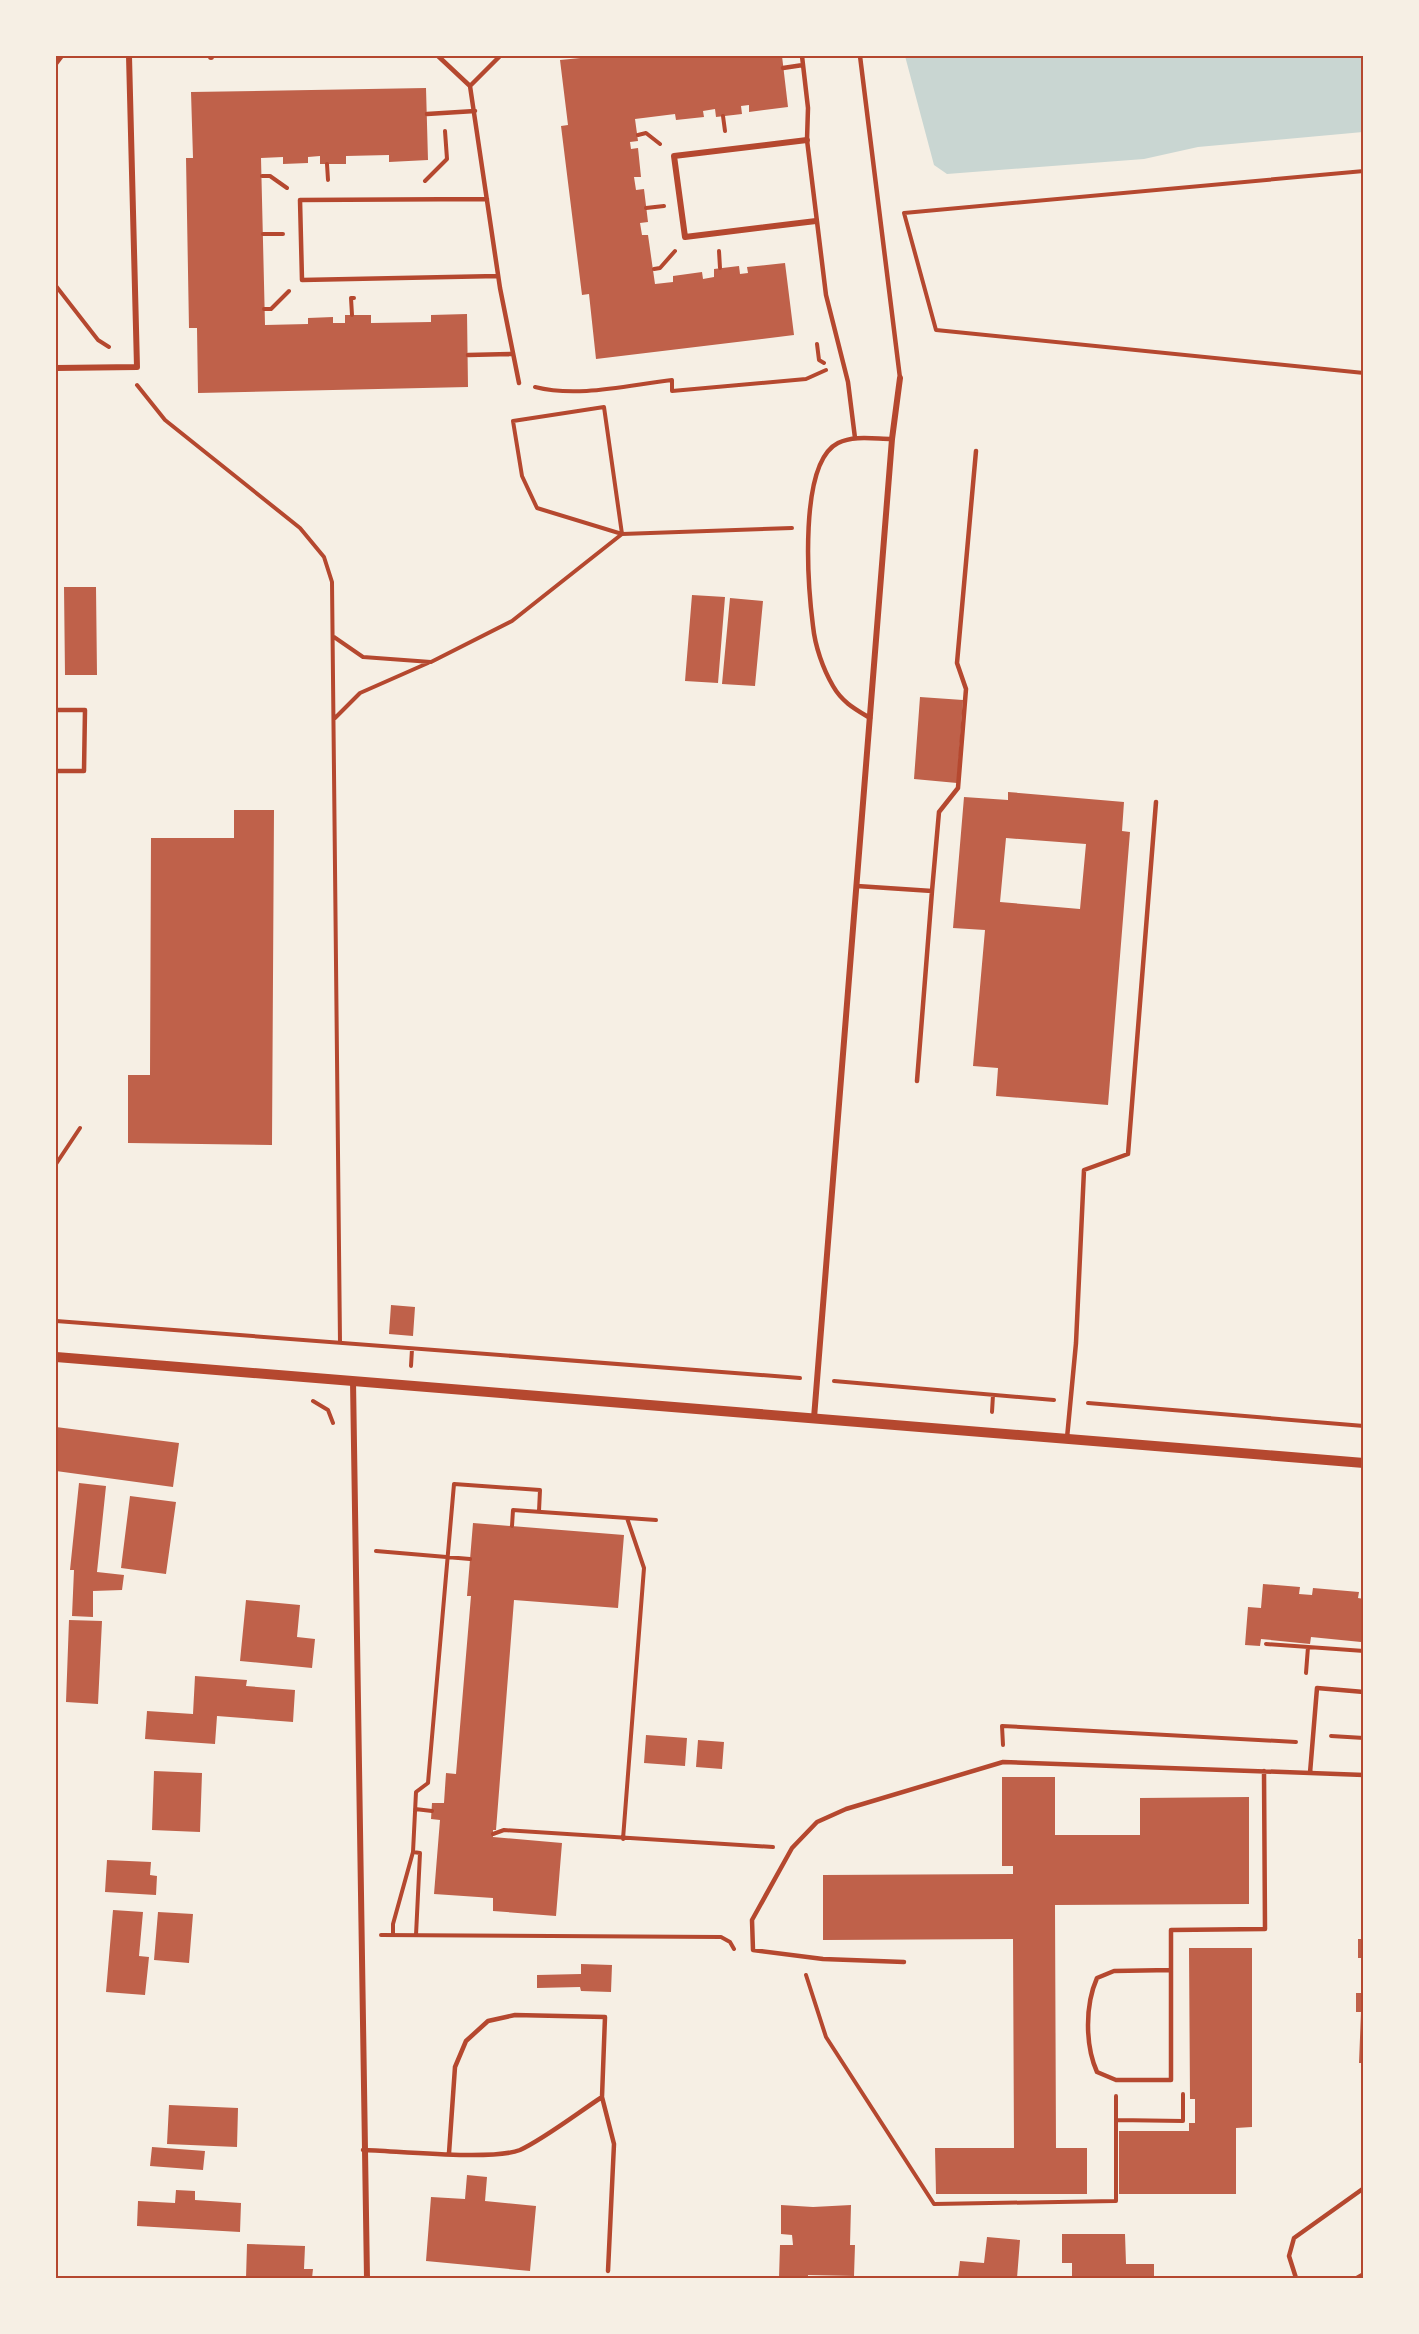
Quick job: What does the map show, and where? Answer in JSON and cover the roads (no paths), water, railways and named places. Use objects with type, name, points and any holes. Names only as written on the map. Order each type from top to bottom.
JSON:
[{"type":"street","points":[[56,368],[137,367],[129,56]]},
{"type":"street","points":[[807,140],[674,156],[685,237],[816,221]]},
{"type":"street","points":[[814,1418],[892,439],[900,378]]},
{"type":"street","points":[[56,1357],[1364,1463]]},
{"type":"street","points":[[353,1381],[363,2150],[367,2278]]},
{"type":"lane","points":[[438,56],[470,87],[498,276],[519,383]]},
{"type":"lane","points":[[470,87],[500,56]]},
{"type":"lane","points":[[802,56],[808,108],[807,140],[826,295],[848,382],[855,438]]},
{"type":"lane","points":[[860,56],[900,378]]},
{"type":"lane","points":[[783,68],[803,66]]},
{"type":"lane","points":[[427,114],[475,111]]},
{"type":"lane","points":[[487,200],[300,200],[302,280],[498,276]]},
{"type":"lane","points":[[468,355],[513,354]]},
{"type":"lane","points":[[870,718],[843,702],[824,668],[813,628],[810,529],[814,479],[823,458],[837,444],[855,438],[892,439]]},
{"type":"lane","points":[[917,1081],[939,812],[958,788],[966,689],[957,663],[976,451]]},
{"type":"lane","points":[[56,710],[85,710],[84,771],[56,771]]},
{"type":"lane","points":[[1068,1438],[1084,1170],[1128,1154],[1156,802]]},
{"type":"lane","points":[[857,886],[932,891]]},
{"type":"lane","points":[[1310,1773],[1317,1688],[1364,1692]]},
{"type":"lane","points":[[904,1962],[823,1959],[753,1950],[753,1920],[792,1848],[817,1822],[846,1809],[1003,1762],[1364,1775]]},
{"type":"lane","points":[[1171,1970],[1114,1971],[1097,1978],[1090,1996],[1090,2056],[1096,2072],[1116,2080],[1171,2080],[1171,1970],[1171,1930],[1265,1929],[1264,1771]]},
{"type":"lane","points":[[449,2153],[455,2067],[466,2040],[488,2021],[515,2015],[605,2017],[602,2097],[614,2144],[608,2271]]},
{"type":"lane","points":[[363,2150],[499,2154],[520,2150],[602,2097]]},
{"type":"lane","points":[[1296,2278],[1289,2256],[1294,2238],[1364,2188]]},
{"type":"lane","points":[[1357,2278],[1364,2274]]}]
